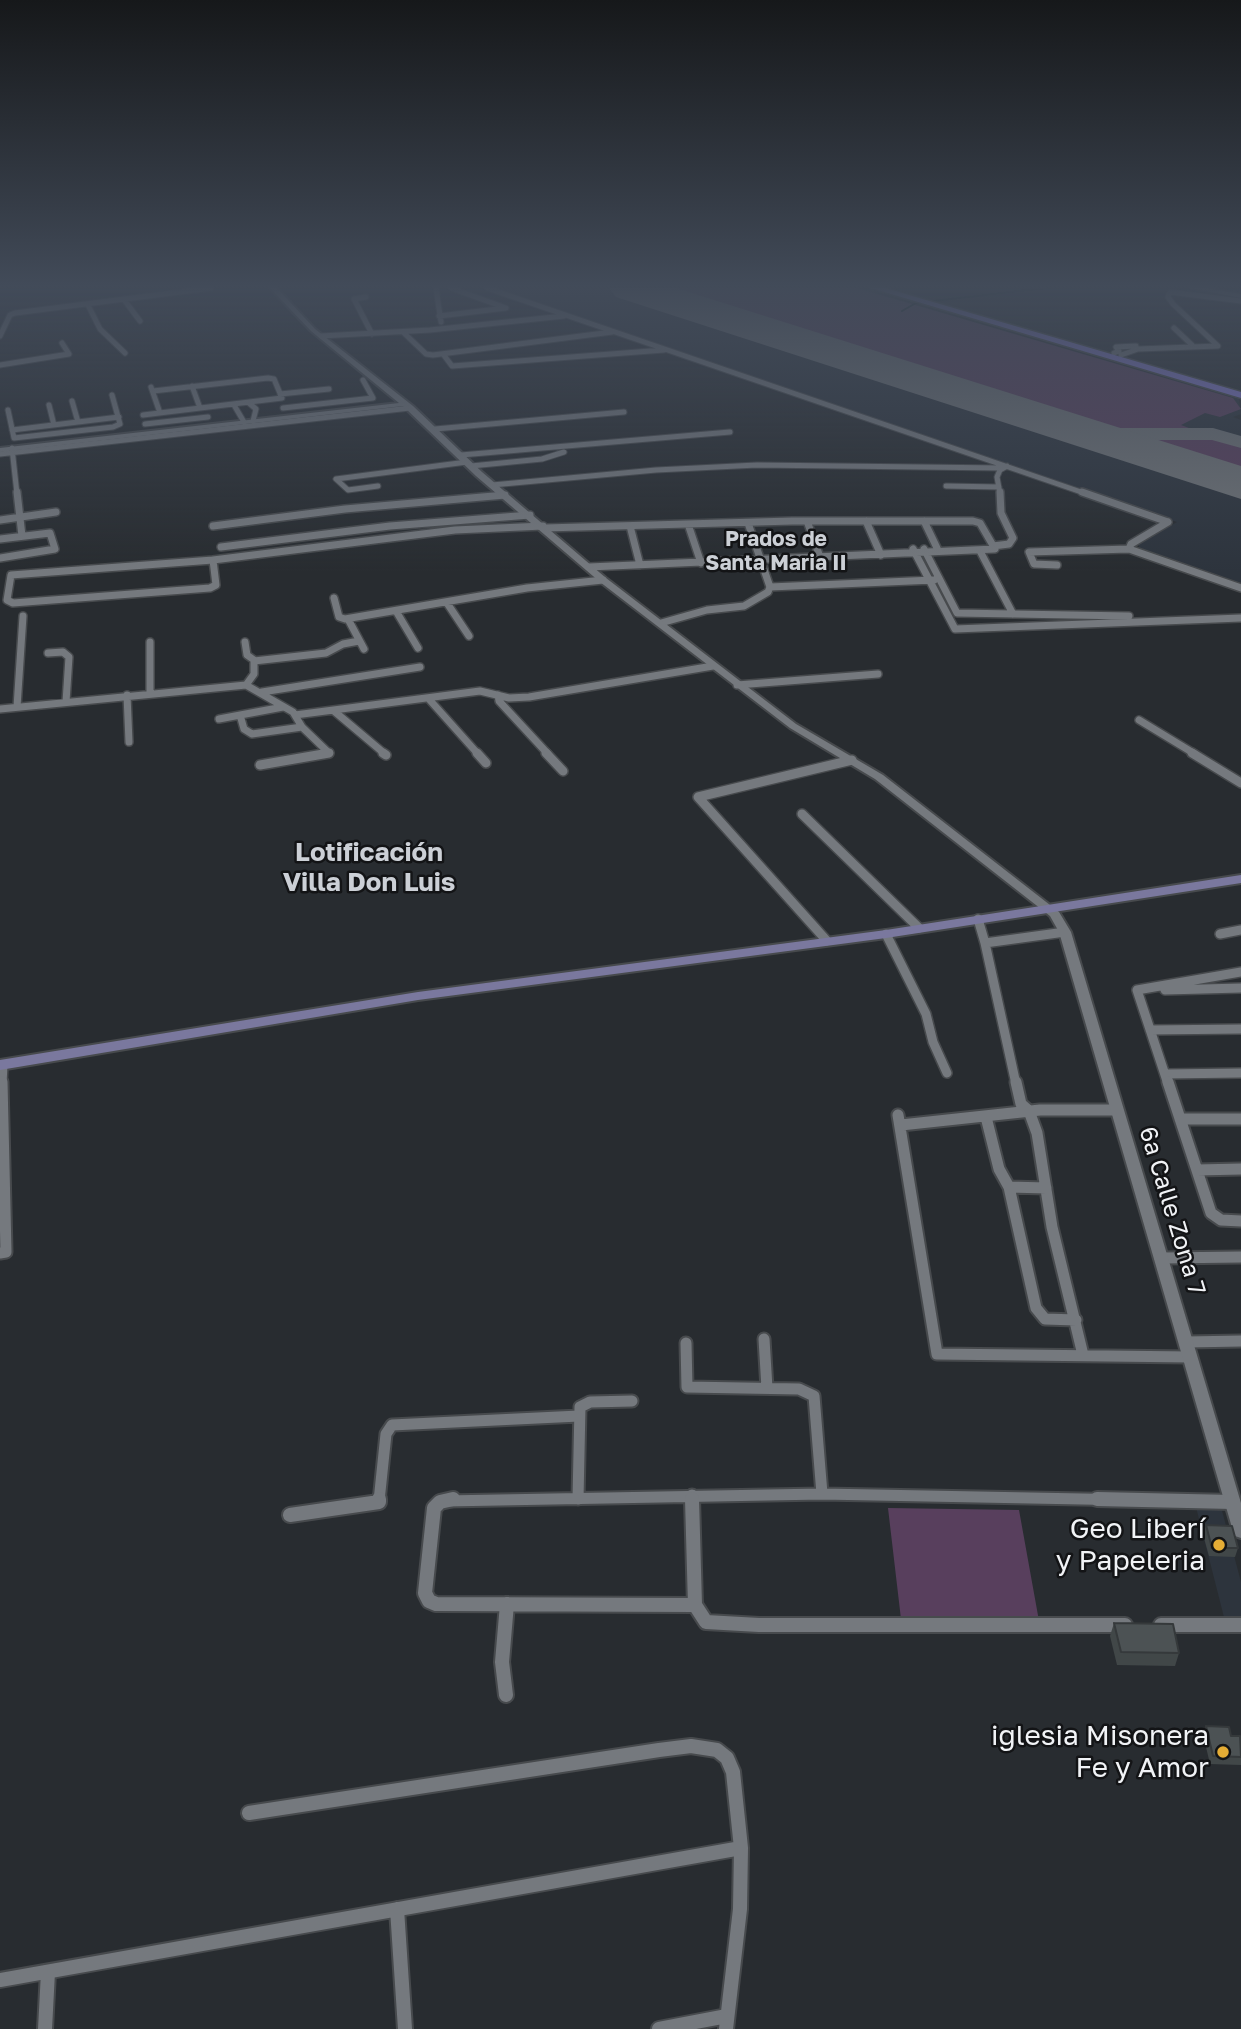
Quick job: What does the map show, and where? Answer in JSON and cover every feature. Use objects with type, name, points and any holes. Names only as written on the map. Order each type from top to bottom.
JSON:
[{"type":"highway","points":[[1209,383],[1241,392]]},
{"type":"highway","points":[[1211,383],[1241,392]]},
{"type":"main road","points":[[2,1065],[418,996],[886,934],[1241,879]]},
{"type":"street","points":[[160,413],[151,388],[226,383]]},
{"type":"street","points":[[233,383],[246,403],[256,410],[249,421]]},
{"type":"street","points":[[143,415],[280,400],[274,383]]},
{"type":"street","points":[[283,408],[373,398],[364,383]]},
{"type":"street","points":[[379,383],[435,429],[492,485],[603,580],[737,685],[793,726],[879,777],[1050,908]]},
{"type":"street","points":[[761,383],[1168,522],[1131,544],[1129,550]]},
{"type":"street","points":[[145,424],[209,420],[192,386]]},
{"type":"street","points":[[280,394],[328,386],[337,402]]},
{"type":"street","points":[[8,410],[15,438],[118,427],[112,395]]},
{"type":"street","points":[[72,401],[78,422]]},
{"type":"street","points":[[49,405],[54,425]]},
{"type":"street","points":[[234,405],[249,421]]},
{"type":"street","points":[[11,451],[249,421],[408,406]]},
{"type":"street","points":[[0,452],[408,406]]},
{"type":"street","points":[[435,429],[624,412]]},
{"type":"street","points":[[12,430],[118,418]]},
{"type":"street","points":[[378,486],[348,490],[336,479],[466,461],[730,432]]},
{"type":"street","points":[[11,451],[22,536]]},
{"type":"street","points":[[466,461],[542,459],[564,452]]},
{"type":"street","points":[[0,464],[12,462]]},
{"type":"street","points":[[492,485],[659,470],[748,466],[1005,467]]},
{"type":"street","points":[[587,565],[880,552],[979,551],[1009,544],[1013,538],[1001,513],[1003,507],[997,477],[1005,467]]},
{"type":"street","points":[[946,486],[999,487]]},
{"type":"street","points":[[213,526],[345,509],[505,495]]},
{"type":"street","points":[[0,520],[56,512]]},
{"type":"street","points":[[221,547],[390,526],[530,515]]},
{"type":"street","points":[[213,560],[216,584],[210,588],[13,603],[7,600],[10,575],[213,560],[455,530],[807,522],[978,522],[993,547]]},
{"type":"street","points":[[807,522],[819,555]]},
{"type":"street","points":[[866,522],[880,552]]},
{"type":"street","points":[[924,522],[937,548]]},
{"type":"street","points":[[661,623],[707,610],[744,607],[768,593],[770,587],[748,523]]},
{"type":"street","points":[[688,524],[700,560]]},
{"type":"street","points":[[630,526],[639,563]]},
{"type":"street","points":[[0,539],[52,533],[55,549],[0,558]]},
{"type":"street","points":[[925,551],[937,548],[993,547]]},
{"type":"street","points":[[1057,565],[1034,564],[1029,552],[1129,550],[1241,588]]},
{"type":"street","points":[[914,551],[955,629],[1117,619]]},
{"type":"street","points":[[925,551],[957,612],[1117,619],[1241,618]]},
{"type":"street","points":[[979,551],[1013,614]]},
{"type":"street","points":[[334,598],[339,617],[348,619],[527,588],[603,580]]},
{"type":"street","points":[[770,587],[940,580]]},
{"type":"street","points":[[447,603],[468,636]]},
{"type":"street","points":[[396,611],[418,649]]},
{"type":"street","points":[[1202,617],[1241,612]]},
{"type":"street","points":[[17,707],[23,616]]},
{"type":"street","points":[[348,619],[364,649]]},
{"type":"street","points":[[254,661],[326,653],[343,644],[359,641]]},
{"type":"street","points":[[149,642],[150,693]]},
{"type":"street","points":[[245,642],[247,654],[254,661],[254,677],[246,685]]},
{"type":"street","points":[[48,653],[63,652],[69,657],[66,702]]},
{"type":"street","points":[[295,715],[480,691],[529,697],[713,666]]},
{"type":"street","points":[[262,692],[420,667]]},
{"type":"street","points":[[737,685],[832,680],[878,674]]},
{"type":"street","points":[[0,709],[246,685],[262,692],[295,715],[302,727],[330,753],[260,765]]},
{"type":"street","points":[[127,695],[129,742]]},
{"type":"street","points":[[498,695],[499,701],[563,771]]},
{"type":"street","points":[[428,698],[486,763]]},
{"type":"street","points":[[219,719],[283,706]]},
{"type":"street","points":[[334,711],[386,755]]},
{"type":"street","points":[[240,715],[244,729],[252,734],[302,727]]},
{"type":"street","points":[[1139,720],[1241,783]]},
{"type":"street","points":[[827,941],[698,797],[852,760]]},
{"type":"street","points":[[802,814],[919,928]]},
{"type":"street","name":"6a Calle Zona 7","points":[[1050,908],[1065,932],[1240,1527]]},
{"type":"street","points":[[978,919],[1021,1104],[1029,1111],[1037,1133],[1046,1188],[1083,1355]]},
{"type":"street","points":[[1220,934],[1241,930]]},
{"type":"street","points":[[985,943],[1065,932]]},
{"type":"street","points":[[886,934],[926,1014],[933,1042],[947,1073]]},
{"type":"street","points":[[1137,990],[1241,972]]},
{"type":"street","points":[[1137,990],[1241,988]]},
{"type":"street","points":[[1137,990],[1213,1216],[1221,1220],[1241,1221]]},
{"type":"street","points":[[1150,1030],[1241,1029]]},
{"type":"street","points":[[0,1253],[6,1252],[1,1118],[2,1065]]},
{"type":"street","points":[[1165,1074],[1241,1073]]},
{"type":"street","points":[[1117,1110],[1029,1111],[986,1117],[899,1120],[937,1354],[1191,1357]]},
{"type":"street","points":[[986,1117],[999,1169],[1009,1187],[1031,1292],[1039,1315],[1045,1320],[1076,1320]]},
{"type":"street","points":[[1180,1119],[1241,1119]]},
{"type":"street","points":[[1197,1170],[1241,1169]]},
{"type":"street","points":[[1009,1187],[1046,1188]]},
{"type":"street","points":[[1163,1258],[1241,1258]]},
{"type":"street","points":[[764,1339],[767,1388]]},
{"type":"street","points":[[1187,1342],[1241,1341]]},
{"type":"street","points":[[686,1343],[687,1387],[806,1390],[814,1396],[822,1494]]},
{"type":"street","points":[[578,1499],[580,1407],[586,1402],[632,1401]]},
{"type":"street","points":[[290,1515],[379,1502],[386,1434],[392,1425],[579,1416]]},
{"type":"street","points":[[695,1605],[436,1604],[426,1598],[433,1508],[440,1502],[455,1499],[822,1494],[1233,1502]]},
{"type":"street","points":[[692,1495],[695,1605],[706,1622],[759,1625],[1241,1625]]},
{"type":"street","points":[[506,1695],[502,1662],[507,1604]]},
{"type":"street","points":[[249,1813],[659,1750],[701,1746],[723,1753],[731,1765],[741,1848],[737,1935],[726,2023],[659,2029]]},
{"type":"street","points":[[0,1980],[741,1848]]},
{"type":"street","points":[[397,1909],[405,2029]]},
{"type":"street","points":[[45,2029],[48,1972]]},
{"type":"shaded area","points":[[769,383],[1183,383],[1239,399],[1241,414],[1233,417],[1241,420],[1241,587],[1140,549],[1138,544],[1177,522]]},
{"type":"shaded area","points":[[945,383],[1181,383],[1233,398],[1241,409],[1220,417],[1205,413],[1181,425],[1197,431],[1098,431]]},
{"type":"shaded area","points":[[1209,438],[1241,446],[1241,477],[1134,442],[1134,439]]},
{"type":"shaded area","points":[[1196,1507],[1221,1507],[1241,1582],[1241,1622],[1225,1621]]},
{"type":"shaded area","points":[[888,1508],[1019,1510],[1039,1621],[901,1619]]},
{"type":"building","points":[[1206,1525],[1232,1526],[1238,1548],[1212,1548]]},
{"type":"building","points":[[1114,1623],[1173,1624],[1179,1653],[1121,1652]]},
{"type":"building","points":[[1206,1726],[1229,1727],[1231,1736],[1240,1736],[1241,1757],[1213,1756]]},
{"type":"taxiway","points":[[1057,424],[1100,434],[1213,434],[1241,442]]},
{"type":"runway","points":[[927,383],[1241,483]]},
{"type":"place","name":"Geo Liberí y Papeleria","points":[[1219,1545]]},
{"type":"place","name":"iglesia Misonera Fe y Amor","points":[[1223,1752]]},
{"type":"district","name":"Prados de Santa Maria II","points":[[776,551]]},
{"type":"district","name":"Lotificación Villa Don Luis","points":[[369,868]]}]
